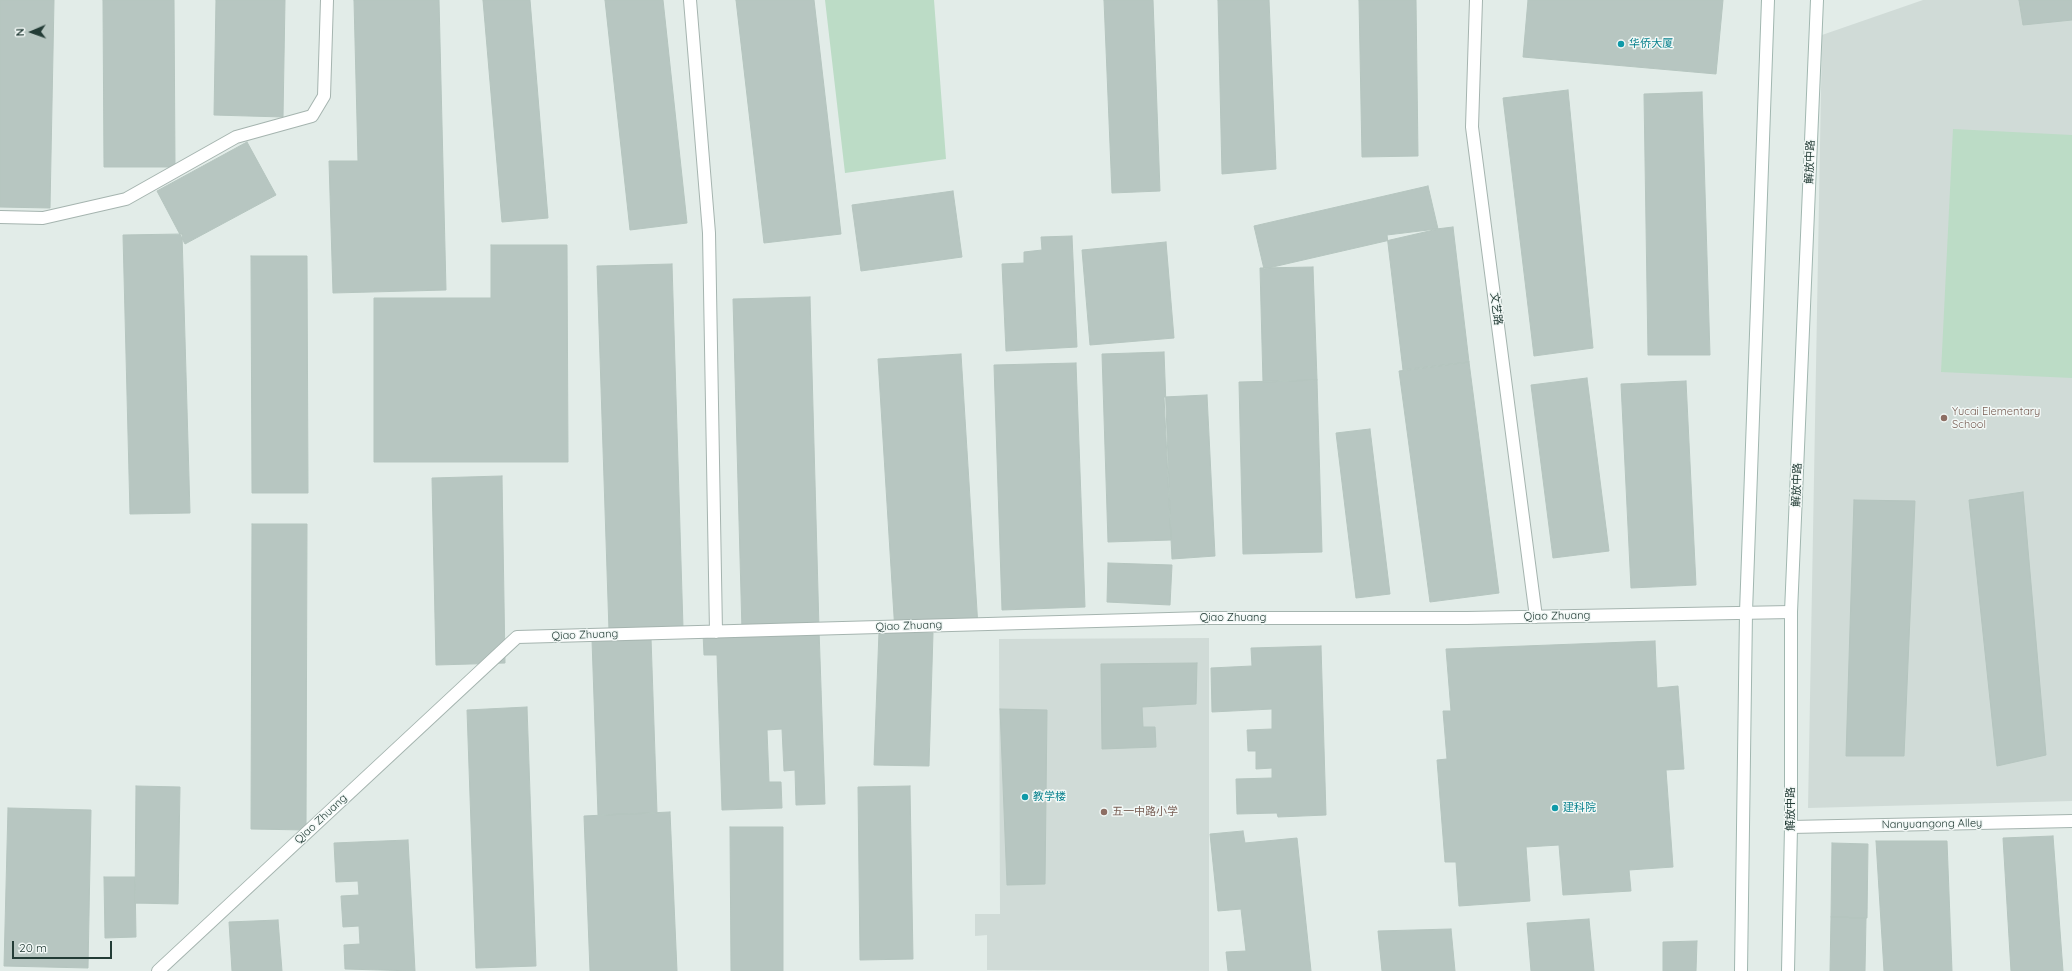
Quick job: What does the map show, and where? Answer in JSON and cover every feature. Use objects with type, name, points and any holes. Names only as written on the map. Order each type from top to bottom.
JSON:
[{"type":"street","points":[[0,217],[44,218],[126,199],[236,137],[312,116],[324,96],[327,0]]},
{"type":"street","points":[[690,0],[709,233],[716,632]]},
{"type":"street","name":"文艺路","points":[[1476,0],[1472,126],[1536,617]]},
{"type":"street","points":[[1741,971],[1746,612],[1768,0]]},
{"type":"street","name":"解放中路","points":[[1788,971],[1791,827],[1791,612],[1817,0]]},
{"type":"street","name":"Qiao Zhuang","points":[[158,971],[517,637],[1205,618],[1536,617],[1791,612]]},
{"type":"street","name":"Nanyuangong Alley","points":[[1791,827],[2072,822]]},
{"type":"shaded area","name":"Yucai Elementary School","points":[[1923,0],[2072,0],[2072,801],[1808,808],[1822,35]]},
{"type":"shaded area","name":"五一中路小学","points":[[1209,638],[1209,971],[987,970],[987,935],[975,936],[975,914],[1000,914],[999,639]]},
{"type":"green space","points":[[825,0],[934,0],[946,159],[845,173]]},
{"type":"green space","points":[[1953,129],[2072,135],[2072,378],[1941,372]]},
{"type":"building","points":[[0,0],[54,0],[50,208],[0,207]]},
{"type":"building","points":[[103,0],[174,0],[175,167],[104,167]]},
{"type":"building","points":[[216,0],[285,0],[283,117],[214,115]]},
{"type":"building","points":[[354,0],[439,0],[446,290],[333,293],[329,161],[358,161]]},
{"type":"building","points":[[483,0],[530,0],[548,218],[502,222]]},
{"type":"building","points":[[605,0],[663,0],[687,223],[630,230]]},
{"type":"building","points":[[736,0],[814,0],[841,234],[764,243]]},
{"type":"building","points":[[1104,0],[1153,0],[1160,191],[1112,193]]},
{"type":"building","points":[[1218,0],[1269,0],[1276,169],[1222,174]]},
{"type":"building","points":[[1359,0],[1416,0],[1418,156],[1362,157]]},
{"type":"building","name":"华侨大厦","points":[[1528,0],[1723,0],[1716,74],[1523,57]]},
{"type":"building","points":[[2019,0],[2072,0],[2072,20],[2023,25]]},
{"type":"building","points":[[1568,90],[1593,348],[1534,356],[1503,98]]},
{"type":"building","points":[[1702,92],[1710,355],[1648,355],[1644,94]]},
{"type":"building","points":[[247,142],[276,195],[185,244],[157,191]]},
{"type":"building","points":[[1428,186],[1438,229],[1264,269],[1254,226]]},
{"type":"building","points":[[953,191],[962,257],[861,271],[852,205]]},
{"type":"building","points":[[1453,227],[1469,362],[1403,370],[1387,235]]},
{"type":"building","points":[[182,234],[190,513],[130,514],[123,235]]},
{"type":"building","points":[[1072,236],[1077,347],[1006,351],[1002,264],[1024,263],[1024,252],[1042,250],[1041,237]]},
{"type":"building","points":[[1166,242],[1174,338],[1090,345],[1082,250]]},
{"type":"building","points":[[491,245],[567,245],[568,462],[374,462],[374,298],[491,298]]},
{"type":"building","points":[[251,256],[307,256],[308,493],[252,493]]},
{"type":"building","points":[[672,264],[683,628],[609,631],[597,266]]},
{"type":"building","points":[[1313,267],[1317,380],[1263,382],[1260,268]]},
{"type":"building","points":[[810,297],[819,629],[742,631],[733,299]]},
{"type":"building","points":[[1164,352],[1171,540],[1108,542],[1102,354]]},
{"type":"building","points":[[961,354],[978,627],[895,632],[878,359]]},
{"type":"building","points":[[1469,362],[1499,593],[1430,602],[1399,371]]},
{"type":"building","points":[[1076,363],[1085,607],[1002,610],[994,365]]},
{"type":"building","points":[[1587,378],[1609,551],[1553,558],[1531,385]]},
{"type":"building","points":[[1317,380],[1322,552],[1243,554],[1239,382]]},
{"type":"building","points":[[1686,381],[1696,585],[1631,588],[1621,384]]},
{"type":"building","points":[[1207,395],[1215,556],[1172,559],[1164,397]]},
{"type":"building","points":[[1370,429],[1390,594],[1356,598],[1336,433]]},
{"type":"building","points":[[502,476],[505,663],[436,665],[432,478]]},
{"type":"building","points":[[2023,492],[2046,755],[1997,766],[1969,500]]},
{"type":"building","points":[[1854,500],[1915,501],[1904,756],[1846,756]]},
{"type":"building","points":[[252,524],[307,524],[306,830],[251,829]]},
{"type":"building","points":[[1108,563],[1172,565],[1170,605],[1107,602]]},
{"type":"building","points":[[819,629],[825,804],[796,805],[795,770],[784,771],[782,729],[767,730],[769,782],[781,782],[782,808],[722,810],[717,655],[704,655],[703,633]]},
{"type":"building","points":[[879,632],[933,633],[929,766],[874,765]]},
{"type":"building","points":[[651,638],[657,813],[598,815],[592,640]]},
{"type":"building","name":"建科院","points":[[1655,641],[1657,688],[1678,686],[1684,769],[1666,770],[1673,867],[1629,870],[1631,891],[1563,895],[1559,845],[1526,847],[1530,901],[1459,906],[1456,862],[1445,862],[1437,760],[1447,759],[1443,711],[1451,711],[1446,649]]},
{"type":"building","points":[[1321,646],[1326,815],[1278,817],[1277,813],[1237,814],[1236,779],[1272,778],[1272,768],[1256,769],[1256,751],[1248,751],[1247,730],[1272,729],[1272,709],[1212,712],[1211,668],[1252,666],[1251,648]]},
{"type":"building","points":[[1197,663],[1196,704],[1142,707],[1143,727],[1155,727],[1156,747],[1102,749],[1101,664]]},
{"type":"building","points":[[527,707],[536,966],[476,968],[467,710]]},
{"type":"building","name":"教学楼","points":[[1000,709],[1047,710],[1045,884],[1007,885]]},
{"type":"building","points":[[136,786],[180,787],[178,904],[135,903]]},
{"type":"building","points":[[910,786],[913,959],[860,960],[858,787]]},
{"type":"building","points":[[8,808],[91,810],[88,968],[4,966]]},
{"type":"building","points":[[670,812],[677,971],[590,971],[584,816]]},
{"type":"building","points":[[730,827],[783,827],[783,971],[731,971]]},
{"type":"building","points":[[1243,831],[1245,843],[1297,838],[1311,971],[1228,971],[1226,952],[1246,951],[1241,909],[1218,911],[1210,834]]},
{"type":"building","points":[[2053,836],[2063,971],[2011,971],[2003,838]]},
{"type":"building","points":[[408,840],[415,971],[345,969],[344,945],[360,944],[359,926],[343,927],[341,896],[359,895],[358,881],[336,882],[334,843]]},
{"type":"building","points":[[1876,841],[1947,841],[1952,971],[1884,971]]},
{"type":"building","points":[[1832,843],[1868,844],[1867,918],[1831,917]]},
{"type":"building","points":[[104,877],[135,877],[136,937],[105,938]]},
{"type":"building","points":[[1831,917],[1866,918],[1865,971],[1830,971]]},
{"type":"building","points":[[1589,919],[1594,971],[1531,971],[1527,923]]},
{"type":"building","points":[[278,920],[282,971],[232,971],[229,922]]},
{"type":"building","points":[[1451,929],[1455,971],[1382,971],[1378,931]]},
{"type":"building","points":[[1697,941],[1696,971],[1663,971],[1663,942]]},
{"type":"place","name":"华侨大厦","points":[[1621,44]]},
{"type":"place","name":"Yucai Elementary School","points":[[1944,418]]},
{"type":"place","name":"教学楼","points":[[1025,797]]},
{"type":"place","name":"建科院","points":[[1555,808]]},
{"type":"place","name":"五一中路小学","points":[[1104,812]]}]
